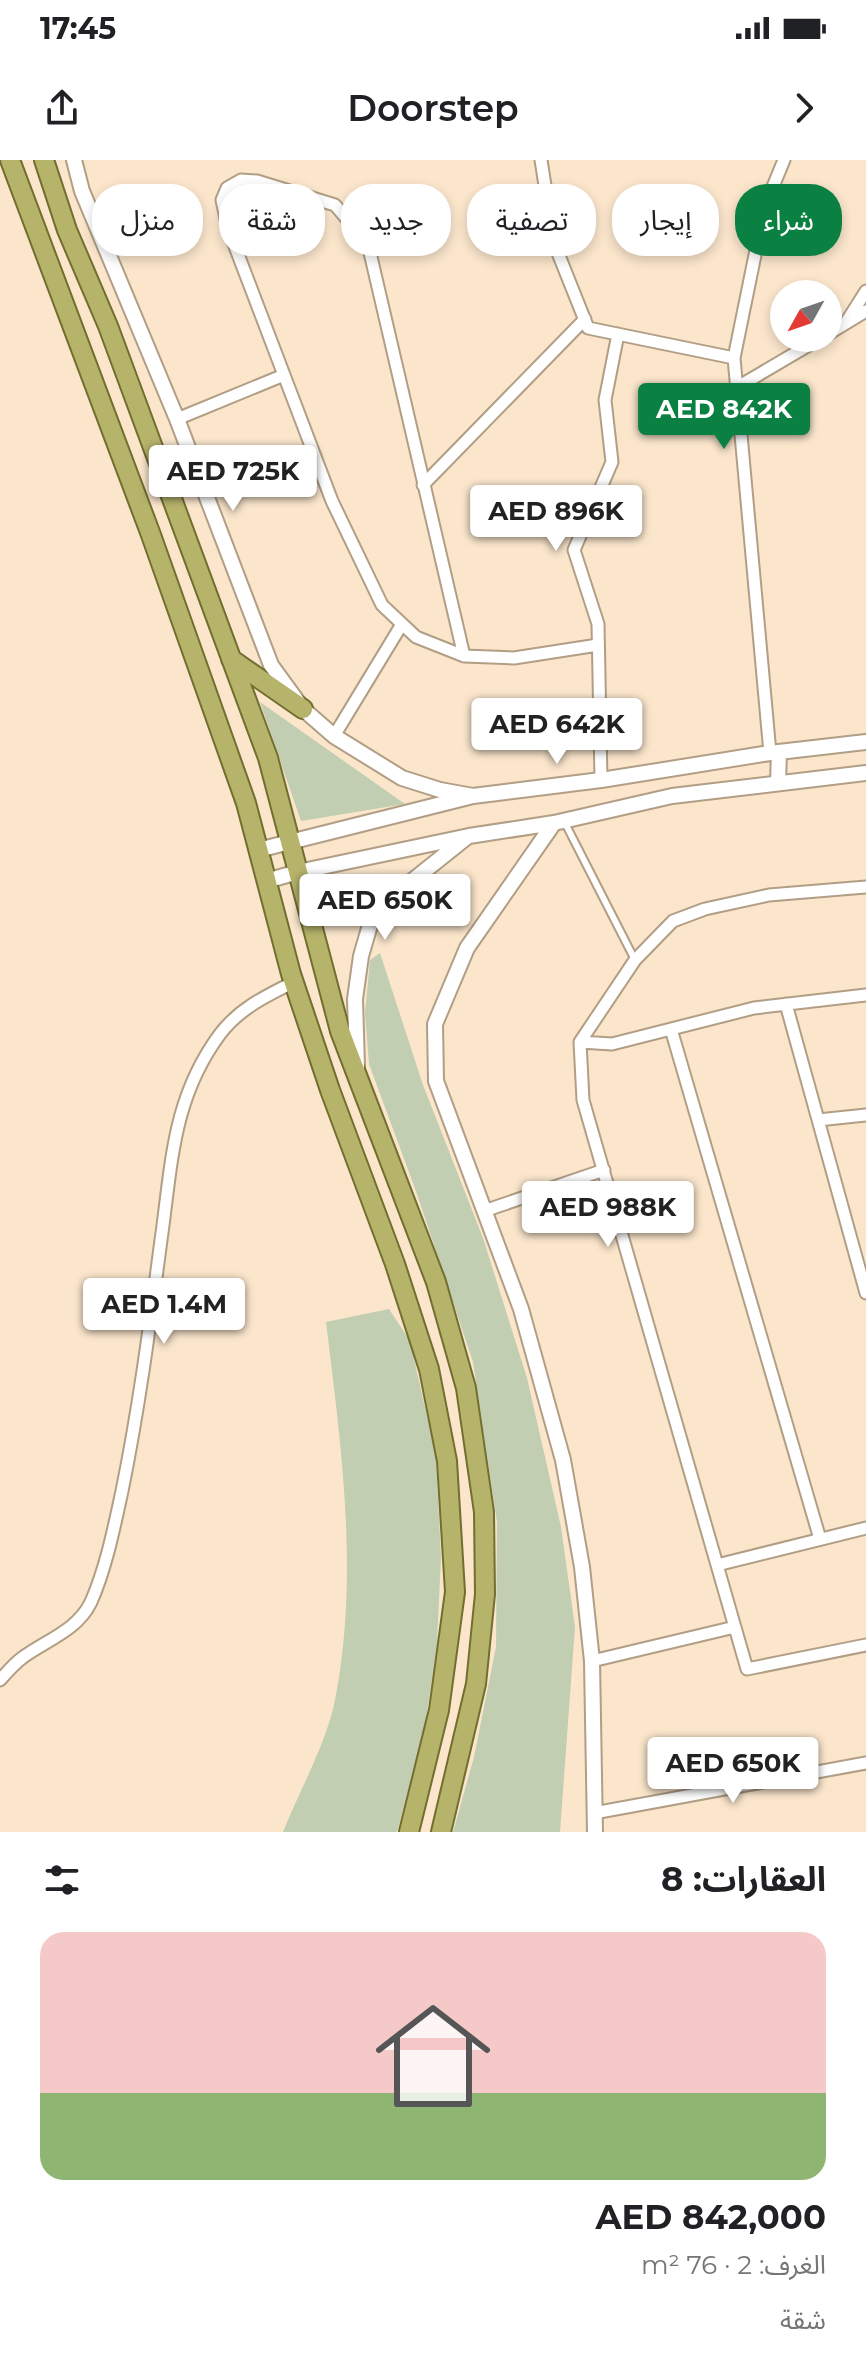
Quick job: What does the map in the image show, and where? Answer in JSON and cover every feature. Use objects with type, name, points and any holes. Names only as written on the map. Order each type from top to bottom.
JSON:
[{"type":"highway","points":[[10,160],[156,550],[246,803],[294,982],[330,1090],[395,1264],[429,1369],[447,1461],[455,1592],[439,1710],[409,1832]]},
{"type":"highway","points":[[44,160],[67,230],[108,326],[268,758],[340,1031],[440,1297],[466,1388],[484,1512],[485,1594],[476,1684],[441,1832]]},
{"type":"highway","points":[[231,659],[303,709]]},
{"type":"street","points":[[74,160],[82,191],[177,419],[271,665],[303,709],[334,736],[402,778],[473,796]]},
{"type":"street","points":[[541,160],[554,243],[588,328],[734,358]]},
{"type":"street","points":[[778,783],[734,358],[765,206],[784,160]]},
{"type":"street","points":[[464,656],[368,244],[335,205],[257,181],[241,180],[227,188],[222,200],[228,228],[332,501],[382,605],[416,637],[464,656],[514,658],[598,645]]},
{"type":"street","points":[[846,323],[866,291]]},
{"type":"street","points":[[842,325],[866,311]]},
{"type":"street","points":[[423,485],[585,319]]},
{"type":"street","points":[[601,780],[598,624],[574,550],[612,462],[605,400],[618,334]]},
{"type":"street","points":[[736,388],[797,352]]},
{"type":"street","points":[[177,419],[284,375]]},
{"type":"street","points":[[334,736],[402,624]]},
{"type":"street","points":[[258,850],[473,796],[601,780],[774,752],[866,742]]},
{"type":"street","points":[[266,881],[469,836],[559,822],[672,796],[866,773]]},
{"type":"street","points":[[559,822],[467,948],[435,1024],[436,1081],[521,1309],[563,1460],[582,1567],[592,1661],[595,1832]]},
{"type":"street","points":[[357,1076],[355,999],[361,956],[370,925],[387,901],[469,836]]},
{"type":"street","points":[[866,887],[769,895],[705,909],[673,921],[635,960],[580,1042],[583,1100],[747,1669],[866,1645]]},
{"type":"street","points":[[0,1680],[19,1660],[82,1618],[91,1601],[109,1546],[132,1441],[158,1269],[173,1138],[189,1089],[222,1031],[246,1006],[294,982]]},
{"type":"street","points":[[580,1042],[612,1044],[754,1008],[866,995]]},
{"type":"street","points":[[786,1004],[866,1293]]},
{"type":"street","points":[[671,1029],[820,1539]]},
{"type":"street","points":[[818,1120],[866,1115]]},
{"type":"street","points":[[484,1211],[604,1170]]},
{"type":"street","points":[[717,1565],[866,1528]]},
{"type":"street","points":[[592,1661],[735,1627]]},
{"type":"street","points":[[594,1813],[866,1763]]},
{"type":"lane","points":[[559,822],[635,960]]},
{"type":"green space","points":[[260,702],[405,804],[301,821]]},
{"type":"green space","points":[[380,953],[423,1085],[483,1238],[527,1378],[561,1527],[575,1627],[560,1832],[453,1832],[474,1757],[496,1647],[497,1522],[473,1362],[417,1194],[369,1064],[365,1013],[370,960]]},
{"type":"green space","points":[[389,1309],[410,1341],[436,1457],[441,1557],[437,1643],[425,1726],[397,1832],[283,1832],[327,1730],[343,1649],[347,1555],[345,1508],[326,1322]]}]
